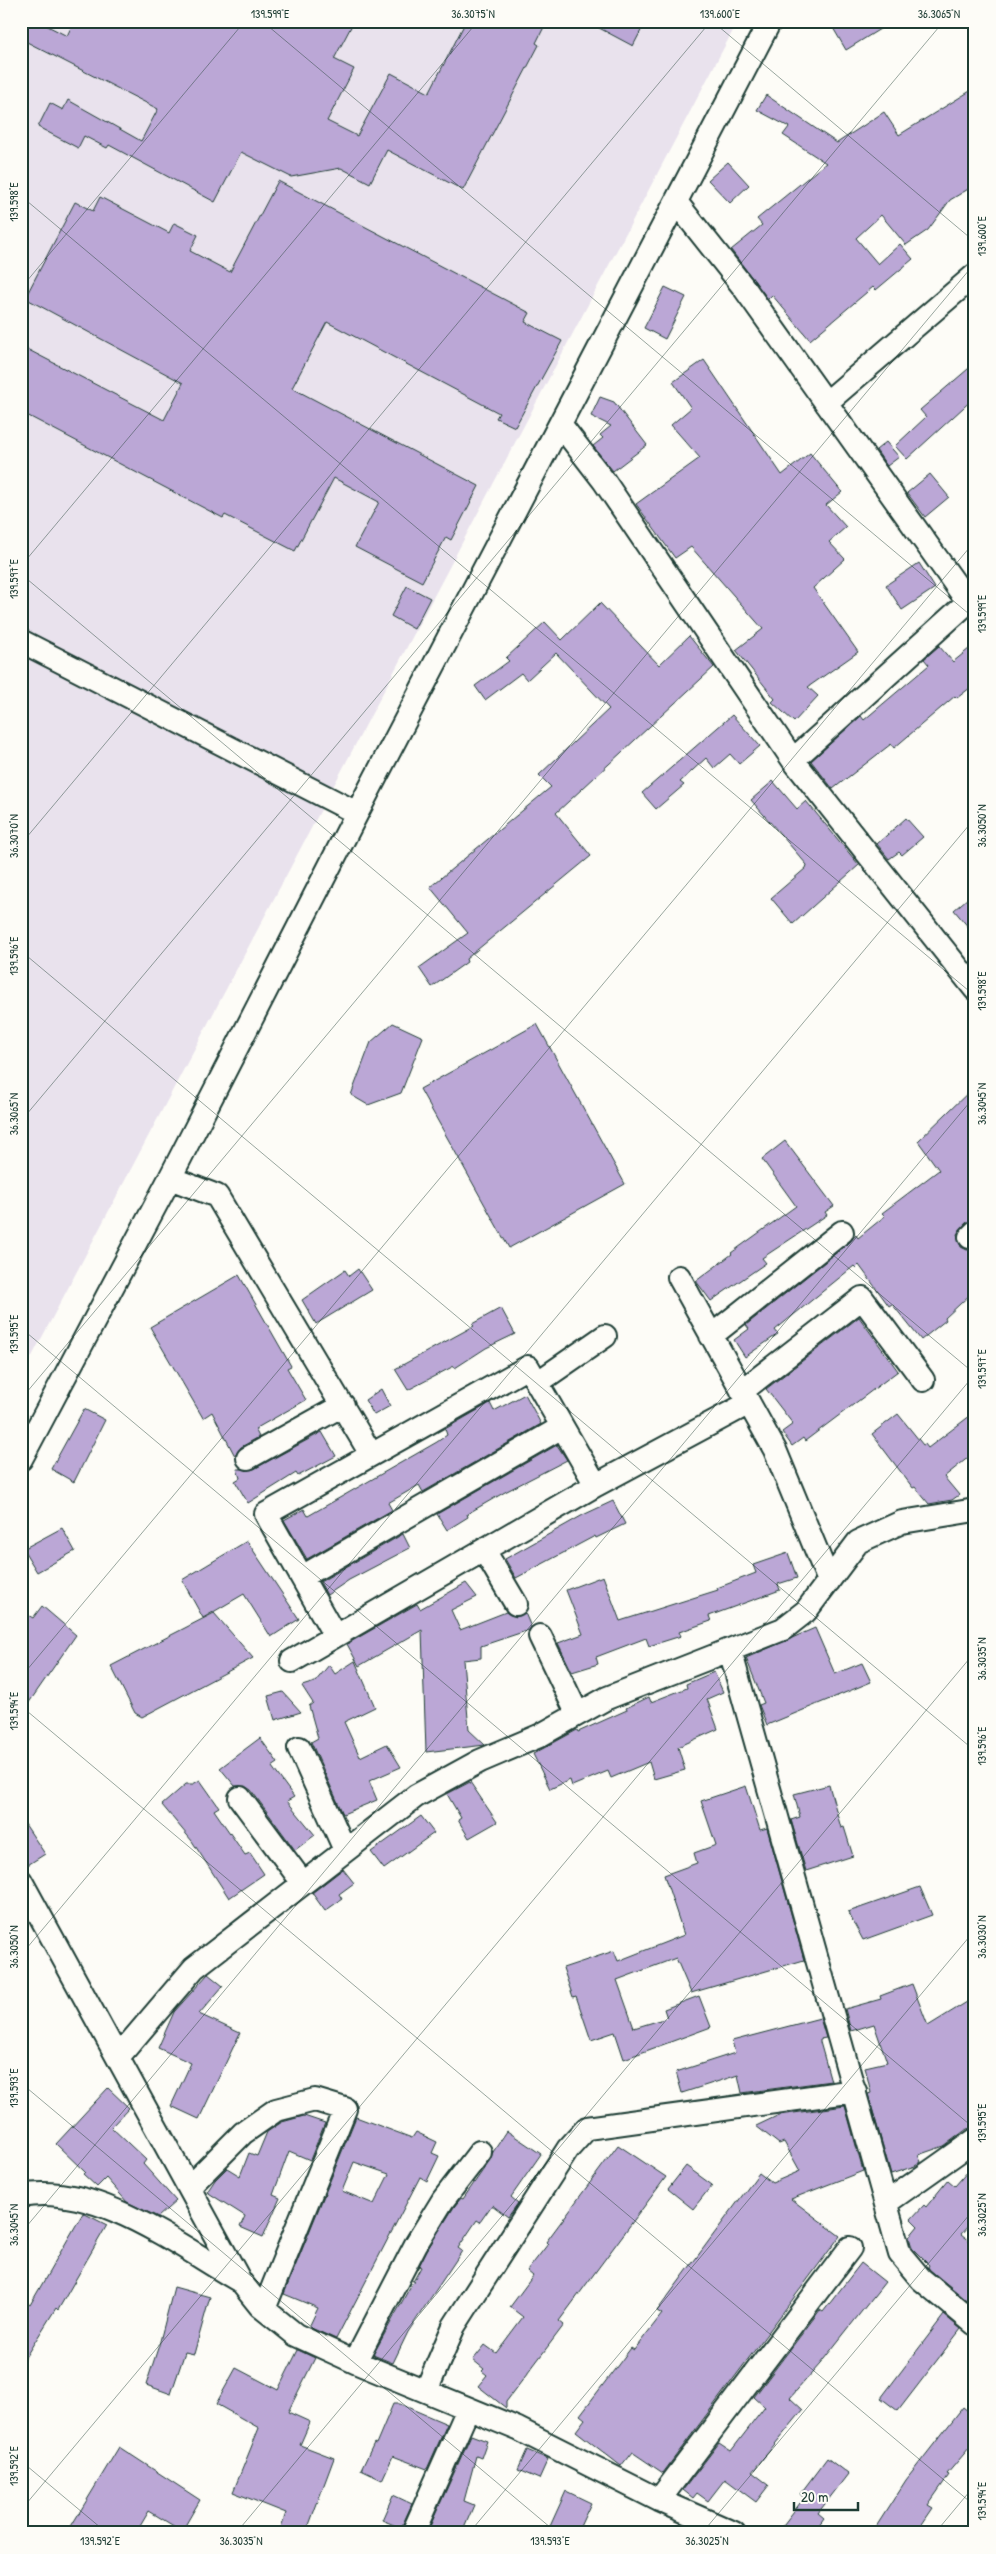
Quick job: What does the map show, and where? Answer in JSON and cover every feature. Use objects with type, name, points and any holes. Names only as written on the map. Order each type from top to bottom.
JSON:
[{"type":"street","points":[[21,1459],[170,1178],[357,813],[770,21]]},
{"type":"street","points":[[676,202],[740,282],[826,403],[972,599],[793,760]]},
{"type":"street","points":[[826,403],[975,276]]},
{"type":"street","points":[[560,424],[610,489],[793,760],[975,989]]},
{"type":"street","points":[[21,641],[357,813]]},
{"type":"street","points":[[170,1178],[217,1196],[371,1454]]},
{"type":"street","points":[[711,1336],[842,1232]]},
{"type":"street","points":[[679,1277],[775,1450],[830,1581]]},
{"type":"street","points":[[292,1661],[746,1397],[862,1298],[923,1380]]},
{"type":"street","points":[[537,1383],[604,1336]]},
{"type":"street","points":[[335,1636],[266,1514],[528,1367],[596,1485]]},
{"type":"street","points":[[248,1458],[343,1405]]},
{"type":"street","points":[[302,1577],[562,1427]]},
{"type":"street","points":[[119,2056],[194,1968],[416,1796],[480,1761],[538,1736],[607,1698],[783,1628],[806,1611],[858,1542],[902,1522],[975,1510]]},
{"type":"street","points":[[484,1550],[516,1604]]},
{"type":"street","points":[[540,1636],[577,1713]]},
{"type":"street","points":[[730,1650],[900,2254],[921,2279],[975,2324]]},
{"type":"street","points":[[299,1748],[345,1850]]},
{"type":"street","points":[[240,1798],[303,1883]]},
{"type":"street","points":[[21,1881],[119,2056],[240,2281],[264,2309],[296,2335],[355,2362],[518,2429],[659,2500],[734,2533]]},
{"type":"street","points":[[426,2391],[454,2326],[568,2149],[587,2128],[855,2091]]},
{"type":"street","points":[[190,2186],[243,2133],[276,2110],[315,2100],[345,2109],[264,2309]]},
{"type":"street","points":[[886,2203],[975,2140]]},
{"type":"street","points":[[355,2362],[416,2244],[443,2200],[480,2152]]},
{"type":"street","points":[[21,2196],[40,2193],[90,2200],[139,2223],[240,2281]]},
{"type":"street","points":[[659,2500],[850,2248]]},
{"type":"street","points":[[413,2533],[468,2409]]},
{"type":"shaded area","points":[[21,21],[738,21],[21,1377]]},
{"type":"building","points":[[21,21],[38,21],[67,36],[74,21],[354,21],[334,59],[354,69],[327,121],[357,136],[391,73],[429,93],[466,21],[547,21],[536,43],[539,45],[463,190],[387,150],[370,183],[341,168],[291,177],[241,152],[215,202],[109,145],[107,148],[84,136],[78,148],[38,127],[50,103],[63,110],[68,100],[141,141],[158,109],[21,39]]},
{"type":"building","points":[[586,21],[646,21],[633,46]]},
{"type":"building","points":[[829,21],[893,21],[846,50]]},
{"type":"building","points":[[975,88],[975,185],[950,200],[928,230],[906,245],[881,215],[856,238],[878,264],[900,244],[913,259],[876,290],[873,287],[810,340],[772,295],[768,299],[731,250],[762,225],[757,219],[826,163],[783,135],[789,127],[757,110],[766,95],[837,143],[884,112],[899,135]]},
{"type":"building","points":[[728,162],[749,185],[730,203],[708,180]]},
{"type":"building","points":[[278,181],[530,313],[525,322],[562,341],[515,427],[496,418],[499,413],[327,322],[292,388],[479,486],[451,540],[446,537],[422,582],[355,547],[379,502],[334,478],[295,551],[225,515],[223,518],[21,412],[21,346],[164,420],[183,383],[25,298],[75,202],[93,211],[100,197],[169,233],[174,223],[198,235],[190,251],[230,272]]},
{"type":"building","points":[[665,287],[686,297],[665,339],[644,328]]},
{"type":"building","points":[[704,360],[782,475],[810,453],[842,492],[826,505],[846,527],[829,542],[845,559],[813,588],[858,652],[808,687],[818,696],[794,722],[772,702],[775,699],[736,650],[763,629],[691,547],[675,558],[636,504],[700,458],[671,425],[691,408],[673,382]]},
{"type":"building","points":[[975,363],[975,397],[907,459],[895,446],[926,417],[920,410]]},
{"type":"building","points":[[600,397],[614,402],[647,445],[613,471],[593,446],[603,438],[600,435],[611,426],[591,416]]},
{"type":"building","points":[[886,442],[899,457],[887,466],[876,450]]},
{"type":"building","points":[[930,474],[949,497],[925,517],[907,493]]},
{"type":"building","points":[[919,563],[935,588],[902,610],[886,585]]},
{"type":"building","points":[[407,586],[430,598],[414,629],[391,616]]},
{"type":"building","points":[[600,603],[659,665],[689,636],[714,667],[556,813],[591,856],[466,959],[467,962],[432,987],[419,968],[468,933],[430,887],[551,787],[539,775],[609,709],[556,653],[527,680],[521,673],[485,700],[475,686],[509,661],[506,658],[545,622],[562,640]]},
{"type":"building","points":[[975,644],[975,684],[957,698],[955,696],[894,748],[891,744],[833,789],[811,761],[861,716],[864,720],[929,665],[924,659],[939,646],[953,662]]},
{"type":"building","points":[[732,715],[760,746],[739,764],[730,754],[714,768],[706,758],[680,782],[684,785],[656,809],[642,793]]},
{"type":"building","points":[[773,781],[797,809],[806,801],[859,865],[793,924],[771,898],[806,868],[807,865],[751,800]]},
{"type":"building","points":[[906,818],[923,837],[902,855],[899,852],[889,859],[877,844]]},
{"type":"building","points":[[975,892],[975,935],[954,910]]},
{"type":"building","points":[[393,1023],[423,1037],[401,1093],[368,1105],[351,1095],[371,1042]]},
{"type":"building","points":[[537,1024],[625,1184],[509,1248],[420,1089]]},
{"type":"building","points":[[975,1086],[975,1219],[966,1223],[957,1234],[961,1247],[967,1250],[975,1249],[975,1290],[945,1318],[946,1320],[921,1340],[892,1304],[889,1306],[859,1265],[856,1268],[854,1266],[775,1330],[778,1334],[745,1357],[734,1340],[749,1329],[746,1325],[850,1242],[856,1235],[858,1238],[885,1216],[882,1213],[939,1170],[918,1141]]},
{"type":"building","points":[[785,1141],[834,1206],[825,1212],[827,1215],[762,1258],[766,1263],[711,1301],[696,1281],[796,1206],[762,1159]]},
{"type":"building","points":[[358,1269],[372,1290],[316,1324],[302,1300],[345,1270],[349,1276]]},
{"type":"building","points":[[239,1275],[291,1366],[287,1368],[306,1400],[255,1429],[259,1437],[241,1447],[235,1456],[212,1412],[203,1418],[150,1327]]},
{"type":"building","points":[[501,1308],[515,1334],[486,1348],[455,1368],[454,1366],[408,1390],[395,1369],[474,1326],[472,1324]]},
{"type":"building","points":[[859,1317],[898,1371],[805,1441],[803,1438],[792,1446],[782,1432],[793,1424],[766,1389]]},
{"type":"building","points":[[381,1389],[390,1406],[374,1415],[365,1400]]},
{"type":"building","points":[[525,1394],[541,1424],[423,1492],[419,1485],[388,1503],[392,1510],[307,1559],[284,1520],[304,1509],[308,1516],[437,1442],[447,1435],[445,1429],[490,1403],[494,1411]]},
{"type":"building","points":[[84,1409],[105,1420],[74,1482],[51,1469]]},
{"type":"building","points":[[975,1412],[975,1452],[944,1477],[959,1495],[952,1500],[929,1504],[915,1487],[913,1488],[872,1434],[898,1414],[923,1445],[925,1444],[928,1448]]},
{"type":"building","points":[[322,1432],[336,1456],[298,1476],[296,1473],[248,1503],[235,1481],[240,1478],[237,1469],[254,1469]]},
{"type":"building","points":[[557,1445],[567,1460],[467,1514],[468,1517],[447,1530],[437,1514]]},
{"type":"building","points":[[613,1501],[625,1524],[596,1538],[595,1536],[516,1578],[505,1559],[583,1515]]},
{"type":"building","points":[[62,1528],[75,1551],[37,1572],[23,1549]]},
{"type":"building","points":[[403,1534],[410,1548],[349,1580],[327,1595],[320,1582]]},
{"type":"building","points":[[247,1541],[299,1619],[271,1637],[244,1594],[203,1618],[182,1580]]},
{"type":"building","points":[[788,1553],[797,1578],[778,1584],[780,1590],[709,1616],[711,1621],[679,1632],[681,1636],[649,1646],[646,1638],[596,1657],[598,1664],[572,1672],[558,1643],[583,1634],[566,1590],[603,1576],[620,1621],[718,1590],[717,1588],[756,1573],[753,1565]]},
{"type":"building","points":[[466,1583],[477,1597],[451,1610],[460,1630],[506,1612],[516,1617],[525,1613],[531,1627],[529,1630],[481,1646],[481,1658],[463,1660],[469,1730],[485,1745],[426,1752],[422,1630],[359,1666],[347,1644],[417,1604],[420,1609]]},
{"type":"building","points":[[42,1606],[76,1635],[21,1714],[21,1624],[28,1615],[33,1618]]},
{"type":"building","points":[[214,1613],[253,1658],[142,1717],[135,1713],[111,1666]]},
{"type":"building","points":[[815,1628],[835,1674],[862,1663],[871,1682],[767,1725],[759,1705],[764,1703],[746,1658]]},
{"type":"building","points":[[355,1661],[375,1707],[344,1722],[360,1757],[387,1744],[401,1767],[369,1781],[377,1800],[343,1814],[311,1742],[318,1738],[309,1706],[313,1703],[302,1686],[315,1682],[329,1665],[335,1674]]},
{"type":"building","points":[[714,1672],[723,1692],[707,1699],[718,1729],[678,1747],[685,1770],[654,1779],[649,1762],[611,1778],[608,1771],[572,1786],[570,1780],[550,1789],[533,1754],[577,1730],[578,1732],[627,1710],[626,1708],[649,1697],[651,1702],[687,1688],[686,1684]]},
{"type":"building","points":[[283,1692],[301,1712],[275,1720],[268,1696]]},
{"type":"building","points":[[260,1738],[278,1763],[272,1767],[294,1797],[287,1801],[315,1835],[295,1850],[251,1790],[245,1786],[235,1786],[220,1768]]},
{"type":"building","points":[[200,1780],[219,1807],[214,1810],[245,1855],[250,1853],[264,1874],[229,1898],[192,1841],[162,1805],[186,1784],[193,1784]]},
{"type":"building","points":[[470,1782],[497,1822],[469,1838],[458,1820],[461,1818],[447,1794]]},
{"type":"building","points":[[829,1785],[841,1828],[844,1827],[853,1856],[806,1871],[791,1820],[800,1817],[794,1794]]},
{"type":"building","points":[[746,1786],[760,1830],[767,1828],[804,1960],[691,1993],[676,1958],[617,1980],[634,2028],[667,2018],[664,2009],[699,1996],[711,2027],[624,2059],[615,2032],[591,2040],[576,1996],[573,1997],[563,1968],[614,1951],[618,1961],[684,1935],[664,1875],[697,1863],[694,1853],[716,1845],[701,1801]]},
{"type":"building","points":[[421,1816],[434,1833],[384,1869],[371,1852]]},
{"type":"building","points":[[21,1818],[45,1854],[23,1868],[21,1868]]},
{"type":"building","points":[[343,1869],[354,1883],[339,1894],[342,1899],[325,1911],[312,1893]]},
{"type":"building","points":[[920,1887],[932,1915],[863,1940],[848,1912]]},
{"type":"building","points":[[208,1974],[223,1986],[199,2014],[240,2033],[199,2119],[171,2106],[191,2063],[158,2048],[174,2012]]},
{"type":"building","points":[[912,1984],[928,2026],[975,1997],[975,2127],[967,2129],[944,2146],[918,2155],[921,2162],[915,2166],[891,2174],[868,2094],[871,2093],[865,2067],[887,2062],[874,2024],[851,2031],[845,2009],[881,1999],[880,1996]]},
{"type":"building","points":[[820,2018],[826,2038],[820,2039],[820,2042],[831,2081],[742,2093],[738,2075],[682,2093],[676,2072],[735,2053],[732,2041]]},
{"type":"building","points":[[108,2088],[129,2108],[111,2127],[146,2160],[143,2164],[176,2201],[158,2217],[127,2202],[106,2178],[97,2187],[83,2174],[85,2172],[56,2144]]},
{"type":"building","points":[[845,2106],[863,2171],[791,2199],[840,2236],[663,2473],[632,2452],[621,2466],[576,2431],[585,2419],[580,2415],[631,2348],[634,2350],[662,2314],[657,2311],[759,2173],[772,2183],[800,2171],[784,2142],[779,2144],[756,2126],[779,2115]]},
{"type":"building","points":[[304,2116],[325,2123],[310,2160],[289,2151],[273,2195],[280,2198],[263,2237],[240,2227],[245,2216],[207,2192],[215,2180],[227,2168],[240,2176],[249,2153],[257,2156],[267,2132],[282,2122]]},
{"type":"building","points":[[356,2117],[412,2138],[416,2132],[437,2142],[432,2153],[439,2156],[427,2181],[420,2177],[336,2339],[309,2327],[318,2308],[284,2294]],"holes":[[[354,2162],[389,2174],[374,2204],[342,2191]]]},
{"type":"building","points":[[507,2131],[541,2154],[511,2197],[518,2203],[508,2217],[492,2205],[480,2222],[477,2220],[458,2248],[462,2251],[408,2332],[393,2363],[373,2355],[421,2267],[419,2266],[427,2250],[454,2207],[461,2198],[463,2199],[490,2160]]},
{"type":"building","points":[[618,2145],[666,2177],[559,2321],[564,2325],[506,2402],[506,2408],[478,2386],[487,2375],[482,2371],[484,2369],[473,2360],[485,2345],[496,2353],[523,2317],[510,2307],[533,2276],[527,2271],[548,2244],[546,2242]]},
{"type":"building","points":[[975,2163],[975,2218],[961,2234],[975,2245],[975,2307],[930,2270],[929,2265],[912,2248],[909,2237],[918,2226],[911,2219],[924,2205],[926,2207],[948,2180],[955,2186]]},
{"type":"building","points":[[686,2166],[712,2185],[693,2209],[668,2189]]},
{"type":"building","points":[[83,2213],[107,2225],[58,2310],[56,2308],[21,2364],[21,2299],[30,2305]]},
{"type":"building","points":[[861,2263],[885,2282],[820,2364],[790,2398],[803,2410],[752,2472],[769,2485],[756,2502],[725,2479],[708,2501],[697,2493],[693,2498],[683,2490],[719,2443],[731,2451],[765,2407],[754,2397],[820,2310],[823,2312]]},
{"type":"building","points":[[174,2287],[210,2297],[194,2354],[185,2352],[171,2394],[146,2385],[159,2345]]},
{"type":"building","points":[[944,2315],[961,2329],[898,2411],[881,2398]]},
{"type":"building","points":[[298,2350],[315,2358],[288,2412],[310,2422],[300,2445],[334,2458],[306,2533],[279,2533],[286,2513],[233,2492],[259,2428],[216,2404],[236,2368],[278,2390]]},
{"type":"building","points":[[393,2404],[400,2404],[447,2424],[427,2469],[393,2456],[382,2480],[361,2470],[374,2443],[376,2444]]},
{"type":"building","points":[[963,2407],[975,2417],[975,2441],[947,2474],[949,2475],[928,2505],[933,2508],[916,2533],[872,2533],[906,2480]]},
{"type":"building","points":[[471,2435],[487,2441],[481,2458],[476,2456],[464,2501],[474,2505],[462,2533],[427,2533]]},
{"type":"building","points":[[119,2447],[200,2500],[182,2531],[149,2511],[136,2533],[67,2533]]},
{"type":"building","points":[[527,2450],[548,2459],[539,2479],[518,2470]]},
{"type":"building","points":[[827,2458],[848,2474],[818,2513],[824,2518],[813,2533],[777,2533],[804,2498],[800,2494]]},
{"type":"building","points":[[566,2491],[591,2503],[577,2533],[547,2533]]},
{"type":"building","points":[[393,2495],[412,2504],[401,2528],[382,2520]]}]
